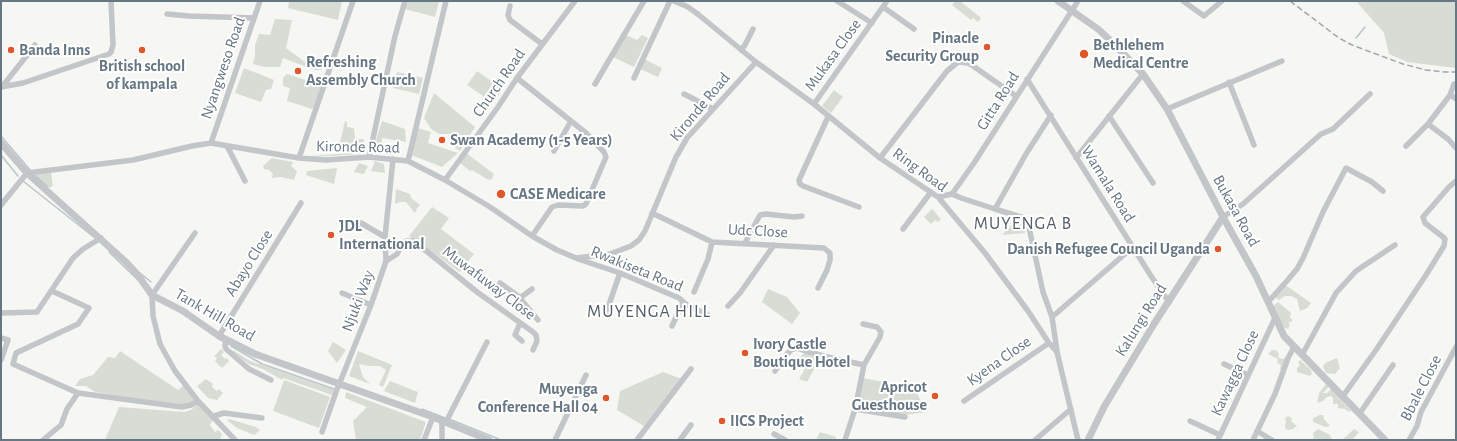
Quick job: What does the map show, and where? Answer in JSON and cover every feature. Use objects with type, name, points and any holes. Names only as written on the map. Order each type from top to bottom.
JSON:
[{"type":"street","points":[[1,87],[23,83],[109,54],[111,52],[112,45],[111,1]]},
{"type":"street","name":"Nyangweso Road","points":[[211,143],[260,1]]},
{"type":"street","points":[[299,158],[353,1]]},
{"type":"street","points":[[369,157],[392,50],[405,1]]},
{"type":"street","points":[[408,161],[446,1]]},
{"type":"street","name":"Church Road","points":[[445,180],[517,78],[575,1]]},
{"type":"street","points":[[595,84],[644,1]]},
{"type":"street","points":[[634,78],[670,1]]},
{"type":"street","name":"Ring Road","points":[[674,1],[688,7],[699,15],[756,62],[814,104],[880,158],[938,197],[985,253],[1057,352],[1078,440]]},
{"type":"street","points":[[837,1],[872,23]]},
{"type":"street","name":"Mukasa Close","points":[[814,104],[887,1]]},
{"type":"street","name":"Bukasa Road","points":[[1058,1],[1098,29],[1143,74],[1167,109],[1223,217],[1242,250],[1284,336],[1385,440]]},
{"type":"street","name":"Gitta Road","points":[[952,194],[974,163],[1078,1]]},
{"type":"street","points":[[1183,1],[1204,16],[1222,1]]},
{"type":"street","points":[[510,6],[508,15],[510,20],[542,44]]},
{"type":"street","points":[[883,8],[914,28]]},
{"type":"street","points":[[167,14],[197,17],[254,18]]},
{"type":"street","points":[[741,50],[753,29]]},
{"type":"street","points":[[1,87],[35,45]]},
{"type":"street","points":[[1167,109],[1282,61]]},
{"type":"street","name":"Kironde Road","points":[[27,173],[134,160],[211,143],[299,158],[326,160],[369,157],[408,161],[445,180],[490,207],[532,236],[557,250],[576,258],[610,254],[631,246],[639,240],[645,231],[681,147],[687,138],[756,62]]},
{"type":"street","points":[[880,158],[947,71],[958,62],[968,63],[1016,96]]},
{"type":"street","points":[[1076,158],[1143,74]]},
{"type":"street","points":[[517,78],[586,133],[604,152],[605,160],[586,204],[583,206],[558,205],[552,207],[532,236]]},
{"type":"street","name":"Wamala Road","points":[[1027,79],[1051,115],[1076,158],[1150,276],[1169,302]]},
{"type":"street","points":[[1230,82],[1254,145]]},
{"type":"street","points":[[1406,146],[1428,124],[1450,95],[1454,84]]},
{"type":"street","points":[[684,94],[713,109]]},
{"type":"street","points":[[1223,217],[1243,204],[1321,134],[1333,129],[1370,94]]},
{"type":"street","points":[[1450,95],[1456,99]]},
{"type":"street","points":[[995,208],[1026,154],[1051,115]]},
{"type":"street","points":[[1109,116],[1153,183]]},
{"type":"street","points":[[828,117],[799,180],[800,184],[859,207]]},
{"type":"street","points":[[554,151],[571,122]]},
{"type":"street","points":[[1428,124],[1456,148]]},
{"type":"street","name":"Tank Hill Road","points":[[1,143],[27,173],[101,238],[137,274],[152,295],[183,311],[219,336],[255,354],[444,421],[489,440]]},
{"type":"street","points":[[227,146],[245,181]]},
{"type":"street","points":[[386,261],[385,237],[393,159]]},
{"type":"street","points":[[1268,302],[1286,282],[1300,263],[1323,212],[1346,168],[1372,182],[1383,192]]},
{"type":"street","points":[[1,205],[27,173]]},
{"type":"street","points":[[1343,396],[1376,350],[1444,246],[1444,237],[1425,223],[1423,217],[1447,188],[1456,181]]},
{"type":"street","points":[[903,229],[931,192]]},
{"type":"street","points":[[938,197],[952,194],[1024,218],[1028,223],[1040,277],[1052,317],[1057,352]]},
{"type":"street","name":"Abayo Close","points":[[219,336],[301,203]]},
{"type":"street","name":"Udc Close","points":[[652,213],[712,242],[818,247],[828,250],[830,253],[830,260],[818,288]]},
{"type":"street","points":[[745,243],[760,215],[802,216]]},
{"type":"street","name":"Kalungi Road","points":[[1088,440],[1104,407],[1154,324],[1223,217]]},
{"type":"street","points":[[361,223],[385,237]]},
{"type":"street","points":[[195,233],[152,295],[153,316],[162,348],[179,377],[198,401],[214,416],[235,440]]},
{"type":"street","points":[[1,313],[37,312],[73,258],[83,249],[101,238]]},
{"type":"street","name":"Njuki Way","points":[[322,432],[371,305],[386,261],[397,254],[406,241],[414,241]]},
{"type":"street","name":"Muwafuway Close","points":[[414,241],[477,292],[536,335],[536,344],[533,350]]},
{"type":"street","points":[[694,292],[708,259],[712,242]]},
{"type":"street","points":[[728,306],[740,293],[774,245]]},
{"type":"street","points":[[1302,355],[1336,293],[1356,272],[1395,245]]},
{"type":"street","points":[[1052,317],[1133,247]]},
{"type":"street","name":"Rwakiseta Road","points":[[576,258],[620,273],[679,298],[687,305],[708,315]]},
{"type":"street","points":[[607,310],[620,273]]},
{"type":"street","points":[[500,283],[520,298],[538,320]]},
{"type":"street","points":[[520,298],[532,290]]},
{"type":"street","points":[[52,291],[89,308],[78,324],[16,353],[13,364],[78,393],[182,407],[191,405],[198,401]]},
{"type":"street","points":[[342,293],[371,305]]},
{"type":"street","points":[[672,326],[683,302]]},
{"type":"street","name":"Kawagga Close","points":[[1219,437],[1275,318]]},
{"type":"street","points":[[520,323],[515,334],[522,341]]},
{"type":"street","points":[[846,440],[855,409],[864,365],[882,332],[879,328],[863,324]]},
{"type":"street","points":[[1,338],[8,340],[1,360]]},
{"type":"street","points":[[226,340],[226,349],[249,369],[271,380]]},
{"type":"street","points":[[442,440],[444,421],[487,342]]},
{"type":"street","name":"Kyena Close","points":[[964,401],[1049,343]]},
{"type":"street","name":"Bbale Close","points":[[1409,440],[1417,426],[1421,412],[1456,347]]},
{"type":"street","points":[[775,371],[787,354],[791,350],[797,348],[823,356],[864,365]]},
{"type":"street","points":[[1253,440],[1275,394],[1288,358],[1294,348]]},
{"type":"street","points":[[1224,364],[1248,375]]},
{"type":"street","points":[[1360,413],[1393,365]]},
{"type":"street","points":[[637,440],[691,369]]},
{"type":"street","points":[[555,440],[586,376]]},
{"type":"street","points":[[43,440],[61,424],[67,409],[78,393]]},
{"type":"street","points":[[855,409],[905,417]]},
{"type":"street","points":[[1035,440],[1071,409]]},
{"type":"street","points":[[214,416],[224,413],[262,418]]},
{"type":"street","points":[[424,440],[433,417]]},
{"type":"street","points":[[1190,421],[1219,437]]},
{"type":"street","points":[[680,440],[691,425]]},
{"type":"street","points":[[1258,431],[1272,440]]},
{"type":"street","points":[[774,434],[785,440]]},
{"type":"shaded area","points":[[289,1],[342,1],[338,20],[288,8]]},
{"type":"shaded area","points":[[408,1],[439,1],[435,17],[405,9]]},
{"type":"shaded area","points":[[955,1],[960,1],[981,18],[978,22],[973,18],[971,20],[952,5]]},
{"type":"shaded area","points":[[1356,1],[1456,1],[1456,68],[1407,62],[1389,54],[1384,33]]},
{"type":"shaded area","points":[[275,19],[292,20],[286,48],[305,62],[310,60],[325,65],[321,70],[315,70],[283,58],[280,67],[265,67],[253,64],[255,45],[259,34],[270,35]]},
{"type":"shaded area","points":[[626,35],[637,40],[642,35],[648,38],[634,67],[613,57]]},
{"type":"shaded area","points":[[644,59],[662,68],[658,77],[640,69]]},
{"type":"shaded area","points":[[244,68],[274,80],[271,89],[266,90],[261,102],[235,93]]},
{"type":"shaded area","points":[[477,71],[503,89],[493,103],[467,85]]},
{"type":"shaded area","points":[[397,72],[423,78],[419,94],[393,88]]},
{"type":"shaded area","points":[[287,74],[321,85],[316,104],[312,109],[287,101],[290,88],[283,86],[283,78]]},
{"type":"shaded area","points":[[834,90],[843,97],[831,113],[822,106]]},
{"type":"shaded area","points":[[434,93],[475,127],[460,151],[455,148],[458,143],[452,134],[439,134],[431,129],[424,118]]},
{"type":"shaded area","points":[[345,121],[347,122],[347,127],[354,128],[355,139],[364,139],[363,148],[341,147],[340,142]]},
{"type":"shaded area","points":[[382,121],[405,129],[406,142],[382,138],[381,148],[373,149]]},
{"type":"shaded area","points":[[418,128],[431,132],[428,143],[458,153],[442,167],[411,155]]},
{"type":"shaded area","points":[[361,152],[361,154],[312,157],[312,156]]},
{"type":"shaded area","points":[[466,153],[494,174],[491,180],[472,170],[470,171],[460,163]]},
{"type":"shaded area","points":[[272,158],[293,162],[291,166],[297,171],[294,180],[281,177],[272,178],[273,174],[269,170],[264,169],[263,166]]},
{"type":"shaded area","points":[[375,161],[384,164],[385,173],[371,171]]},
{"type":"shaded area","points":[[359,163],[368,166],[364,174],[354,172]]},
{"type":"shaded area","points":[[337,168],[334,184],[306,175],[307,171]]},
{"type":"shaded area","points":[[35,173],[51,173],[53,186],[49,188]]},
{"type":"shaded area","points":[[396,189],[410,194],[411,198],[420,205],[416,212],[414,212],[406,202],[395,204]]},
{"type":"shaded area","points":[[432,207],[449,218],[441,229],[474,254],[460,272],[409,236]]},
{"type":"shaded area","points":[[932,209],[941,219],[938,222],[935,220],[931,224],[924,217]]},
{"type":"shaded area","points":[[1013,224],[1022,224],[1025,227],[1025,233],[1002,235]]},
{"type":"shaded area","points":[[1284,284],[1311,303],[1307,308],[1300,311],[1297,299],[1291,296],[1285,296],[1279,300],[1273,296]]},
{"type":"shaded area","points":[[768,289],[787,297],[800,313],[792,324],[762,302]]},
{"type":"shaded area","points":[[1278,302],[1291,313],[1290,318],[1292,319],[1292,322],[1288,322],[1290,324],[1288,329],[1279,325],[1273,306]]},
{"type":"shaded area","points":[[333,342],[346,350],[337,363],[328,351]]},
{"type":"shaded area","points":[[221,349],[224,352],[221,355],[229,361],[222,368],[215,361],[217,358],[214,356]]},
{"type":"shaded area","points":[[233,350],[250,361],[334,390],[332,395],[283,378],[282,380],[263,369],[249,364],[233,353]]},
{"type":"shaded area","points":[[1272,350],[1276,350],[1279,354],[1278,357],[1282,359],[1286,358],[1284,370],[1280,369],[1281,365],[1277,363],[1278,359],[1268,354]]},
{"type":"shaded area","points":[[120,351],[178,390],[184,385],[195,400],[187,405],[167,404],[95,392],[86,386],[75,386],[80,379],[93,375],[108,357],[115,358]]},
{"type":"shaded area","points":[[358,351],[392,365],[383,387],[379,385],[386,370],[380,366],[359,364],[363,377],[370,384],[349,376]]},
{"type":"shaded area","points":[[805,352],[819,360],[807,382],[799,379],[808,364],[800,357]]},
{"type":"shaded area","points":[[1337,358],[1340,368],[1335,374],[1326,373],[1323,367],[1325,363]]},
{"type":"shaded area","points":[[1300,360],[1311,370],[1312,374],[1310,376],[1297,372],[1297,368],[1300,365],[1298,363]]},
{"type":"shaded area","points":[[663,372],[682,379],[644,426],[617,410],[620,391]]},
{"type":"shaded area","points":[[863,378],[910,387],[916,391],[926,412],[906,415],[857,407]]},
{"type":"shaded area","points":[[206,379],[213,384],[212,387],[217,391],[219,389],[223,393],[217,400],[208,398],[197,386]]},
{"type":"shaded area","points":[[284,380],[330,397],[319,428],[273,411]]},
{"type":"shaded area","points":[[390,381],[418,392],[415,403],[384,391]]},
{"type":"shaded area","points":[[1326,384],[1329,386],[1323,393],[1327,393],[1331,389],[1351,411],[1349,412],[1345,409],[1338,408],[1338,404],[1333,404],[1333,398],[1331,396],[1317,403],[1319,393]]},
{"type":"shaded area","points":[[346,392],[426,422],[420,440],[356,440],[353,421],[367,407],[345,398]]},
{"type":"shaded area","points":[[198,404],[213,420],[210,425],[215,432],[218,430],[222,434],[220,440],[105,440],[119,407],[184,412],[191,410]]},
{"type":"shaded area","points":[[1323,415],[1324,419],[1330,426],[1326,427],[1313,422],[1313,418]]},
{"type":"shaded area","points":[[1288,416],[1292,418],[1291,421],[1297,426],[1288,430],[1285,428],[1285,418]]},
{"type":"shaded area","points":[[229,419],[256,427],[260,430],[254,435],[237,428],[227,420]]},
{"type":"shaded area","points":[[1318,429],[1330,435],[1332,440],[1314,440],[1313,433]]},
{"type":"shaded area","points":[[1354,429],[1359,432],[1352,440],[1342,440]]},
{"type":"shaded area","points":[[820,432],[836,437],[835,440],[816,440]]},
{"type":"waterway","points":[[1356,38],[1365,27]]},
{"type":"waterway","points":[[1,136],[31,171]]},
{"type":"waterway","points":[[1,155],[18,176]]},
{"type":"waterway","points":[[33,173],[47,186]]},
{"type":"waterway","points":[[23,181],[95,238]]},
{"type":"waterway","points":[[109,252],[138,280]]},
{"type":"waterway","points":[[140,273],[151,282]]},
{"type":"waterway","points":[[231,346],[262,364],[334,389]]},
{"type":"waterway","points":[[422,409],[445,418]]},
{"type":"waterway","points":[[449,419],[501,440]]},
{"type":"railway","points":[[1290,1],[1339,38],[1352,45],[1403,64],[1426,70],[1456,72]]},
{"type":"place","name":"Pinacle Security Group","points":[[987,47]]},
{"type":"place","name":"Banda Inns","points":[[11,50]]},
{"type":"place","name":"British school of kampala","points":[[142,50]]},
{"type":"place","name":"Bethlehem Medical Centre","points":[[1084,54]]},
{"type":"place","name":"Refreshing Assembly Church","points":[[298,71]]},
{"type":"place","name":"Swan Academy (1-5 Years)","points":[[442,140]]},
{"type":"place","name":"CASE Medicare","points":[[501,194]]},
{"type":"place","name":"JDL International","points":[[331,235]]},
{"type":"place","name":"Danish Refugee Council Uganda","points":[[1218,249]]},
{"type":"place","name":"Ivory Castle Boutique Hotel","points":[[745,353]]},
{"type":"place","name":"Apricot Guesthouse","points":[[935,396]]},
{"type":"place","name":"Muyenga Conference Hall 04","points":[[606,398]]},
{"type":"place","name":"IICS Project","points":[[722,421]]},
{"type":"district","name":"MUYENGA B","points":[[1023,224]]},
{"type":"district","name":"MUYENGA HILL","points":[[649,312]]}]
